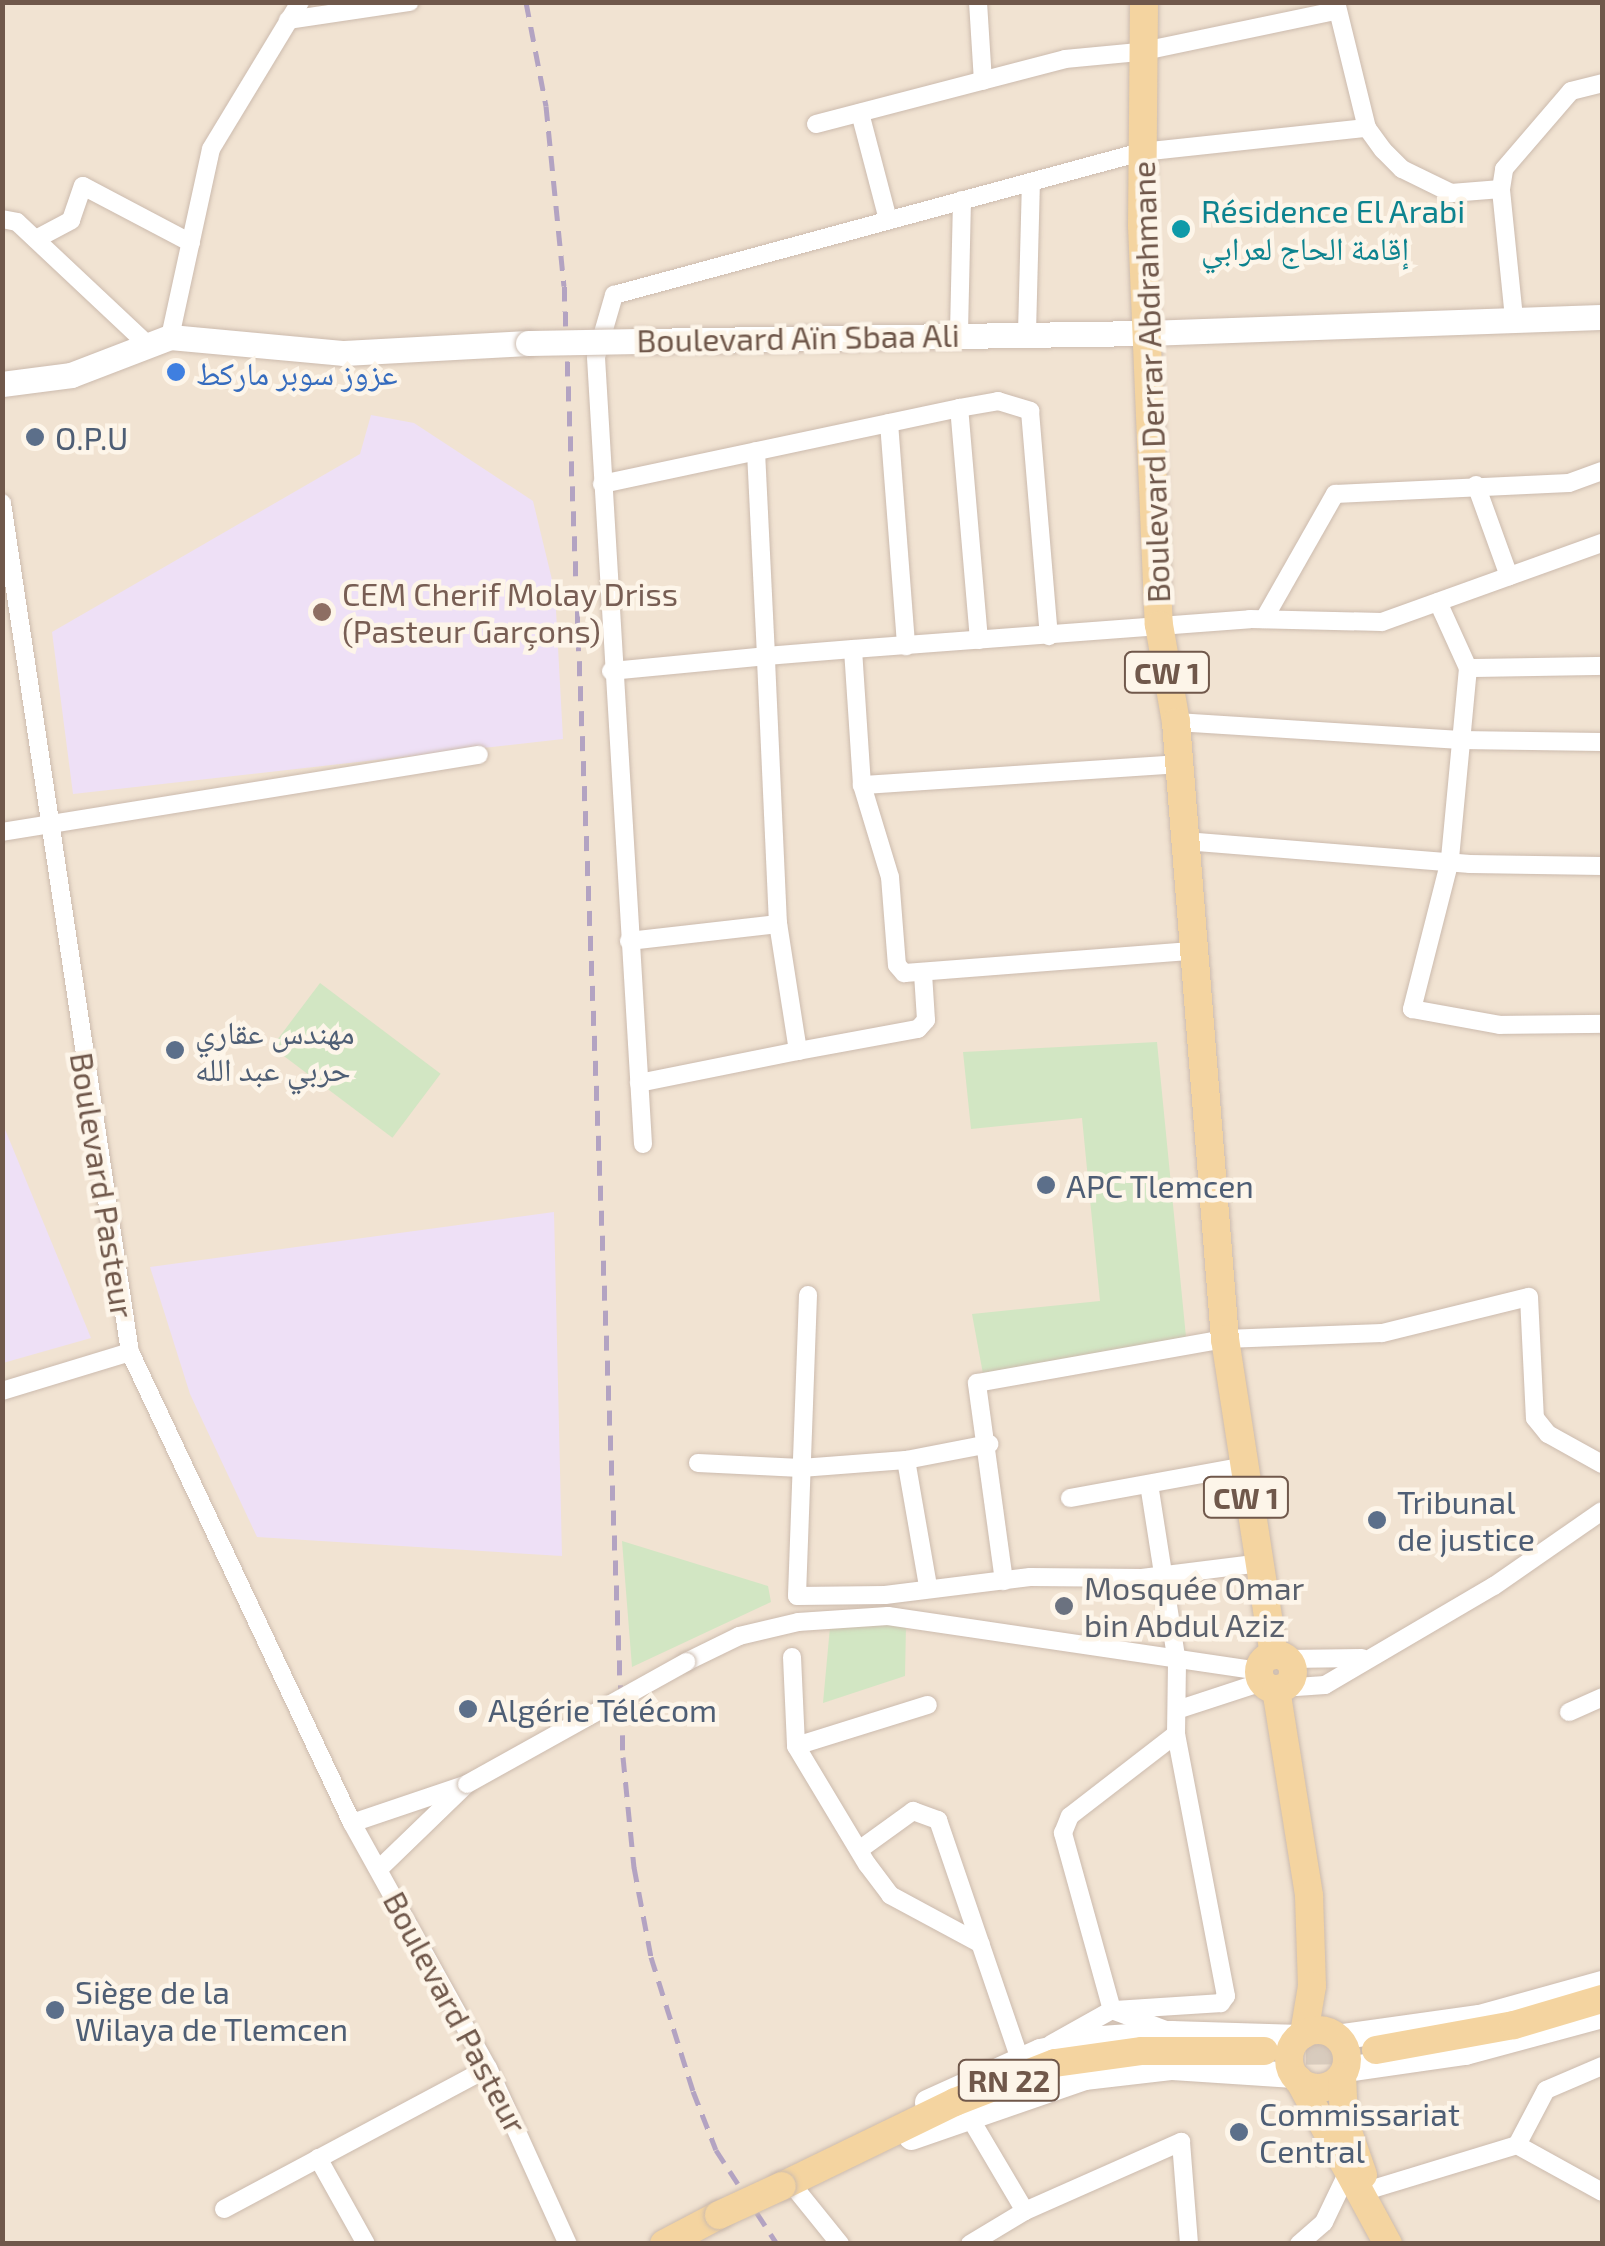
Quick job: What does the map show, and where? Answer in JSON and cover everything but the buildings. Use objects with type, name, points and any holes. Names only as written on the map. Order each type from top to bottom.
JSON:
[{"type":"main road","name":"Boulevard Derrar Abdrahmane","points":[[1144,2],[1139,52],[1145,334],[1158,625],[1176,722],[1224,1340],[1240,1467],[1260,1563],[1273,1674],[1310,1896],[1312,1986],[1318,2035]]},
{"type":"main road","name":"Boulevard Aïn Sbaa Ali","points":[[2,384],[71,375],[159,341],[344,353],[528,343],[960,332],[1145,334],[1602,317]]},
{"type":"main road","points":[[822,2168],[864,2134],[1030,2055],[1172,2033],[1318,2035],[1480,2018],[1602,1983]]},
{"type":"main road","points":[[1376,2050],[1514,2026],[1602,1999]]},
{"type":"main road","points":[[822,2168],[967,2112],[1126,2070],[1217,2067],[1297,2078],[1326,2087],[1343,2072],[1464,2052],[1602,2015]]},
{"type":"main road","points":[[1318,2035],[1347,2055],[1343,2072],[1344,2120],[1361,2192],[1406,2244]]},
{"type":"main road","points":[[1318,2035],[1290,2051],[1297,2078],[1388,2244]]},
{"type":"main road","name":"RN 22","points":[[685,2240],[719,2215],[1044,2066],[1142,2050],[1264,2051]]},
{"type":"street","points":[[2,219],[17,222],[159,341],[191,243],[211,149],[300,2]]},
{"type":"street","points":[[288,20],[410,2]]},
{"type":"street","points":[[978,2],[982,80]]},
{"type":"street","points":[[816,124],[1065,59],[1139,52],[1336,7],[1367,128],[1402,169],[1451,193],[1500,189]]},
{"type":"street","points":[[1514,318],[1500,189],[1509,160],[1571,91],[1602,83]]},
{"type":"street","points":[[860,113],[888,220]]},
{"type":"street","points":[[643,1144],[611,671],[596,357],[614,295],[1141,152],[1367,128]]},
{"type":"street","points":[[1027,333],[1031,182]]},
{"type":"street","points":[[36,239],[71,220],[83,186],[191,243]]},
{"type":"street","points":[[960,332],[962,200]]},
{"type":"street","points":[[602,484],[998,401],[1030,412],[1050,636]]},
{"type":"street","points":[[959,408],[979,640]]},
{"type":"street","points":[[889,423],[906,646]]},
{"type":"street","points":[[756,451],[778,924],[798,1051]]},
{"type":"street","points":[[1264,620],[1335,494],[1569,483],[1602,470]]},
{"type":"street","points":[[1476,486],[1509,576]]},
{"type":"street","name":"Boulevard Pasteur","points":[[2,502],[130,1352],[352,1823],[488,2068],[554,2204]]},
{"type":"street","points":[[611,671],[1158,625],[1264,620],[1382,622],[1602,542]]},
{"type":"street","points":[[1438,602],[1468,668],[1450,860],[1412,1009],[1500,1025],[1602,1024]]},
{"type":"street","points":[[853,649],[862,786],[890,877],[898,964],[904,974],[1192,951]]},
{"type":"street","points":[[1468,668],[1602,666]]},
{"type":"street","points":[[1176,722],[1460,740],[1602,742]]},
{"type":"street","points":[[2,832],[479,756]]},
{"type":"street","points":[[862,786],[1179,764]]},
{"type":"street","points":[[1185,841],[1450,860],[1602,866]]},
{"type":"street","points":[[629,941],[778,924]]},
{"type":"street","points":[[639,1082],[918,1029],[926,1020],[923,973]]},
{"type":"street","points":[[808,1295],[797,1596],[885,1595],[928,1586],[1163,1574],[1260,1563]]},
{"type":"street","points":[[1004,1581],[978,1382],[1224,1340],[1382,1333],[1529,1297],[1536,1418],[1548,1434],[1602,1464]]},
{"type":"street","points":[[2,1391],[130,1352]]},
{"type":"street","points":[[698,1464],[801,1468],[906,1460],[989,1444]]},
{"type":"street","points":[[906,1460],[928,1586]]},
{"type":"street","points":[[1070,1498],[1240,1467]]},
{"type":"street","points":[[859,1850],[913,1811],[938,1820],[981,1944],[1030,2055],[1112,2010],[1221,2003],[1226,1996],[1176,1734],[1180,1709],[1176,1662],[1149,1484]]},
{"type":"street","points":[[352,1823],[467,1784],[739,1636],[798,1622],[888,1616],[1273,1674],[1309,1690],[1494,1586],[1602,1512]]},
{"type":"street","points":[[1180,1709],[1273,1674],[1367,1656]]},
{"type":"street","points":[[792,1657],[796,1746],[859,1850],[890,1895],[981,1944]]},
{"type":"street","points":[[1569,1712],[1602,1697]]},
{"type":"street","points":[[796,1746],[928,1704]]},
{"type":"street","points":[[1112,2010],[1064,1834],[1070,1816],[1176,1734]]},
{"type":"street","points":[[380,1868],[467,1784]]},
{"type":"street","points":[[1112,2010],[1145,2017],[1172,2033]]},
{"type":"street","points":[[1305,2242],[1330,2213],[1361,2192],[1517,2144],[1546,2090],[1602,2066]]},
{"type":"street","points":[[224,2209],[488,2068]]},
{"type":"street","points":[[967,2112],[1025,2211]]},
{"type":"street","points":[[970,2244],[1025,2211],[1181,2142],[1189,2244]]},
{"type":"street","points":[[1517,2144],[1602,2192]]},
{"type":"street","points":[[318,2158],[366,2244]]},
{"type":"street","points":[[786,2184],[840,2244]]},
{"type":"street","points":[[554,2204],[568,2244]]},
{"type":"street","points":[[554,2204],[584,2244]]},
{"type":"shaded area","points":[[3,3],[1602,3],[1602,2244],[3,2244]]},
{"type":"shaded area","name":"CEM Cherif Molay Driss (Pasteur Garçons)","points":[[371,415],[414,423],[533,501],[555,592],[563,739],[73,794],[52,632],[360,454]]},
{"type":"shaded area","points":[[2,1122],[91,1338],[3,1363],[2,1363]]},
{"type":"shaded area","points":[[554,1212],[562,1556],[257,1537],[190,1394],[150,1267]]},
{"type":"green space","points":[[320,983],[441,1074],[392,1138],[272,1047]]},
{"type":"green space","points":[[1157,1042],[1186,1337],[983,1374],[972,1314],[1100,1301],[1082,1118],[971,1129],[963,1052]]},
{"type":"green space","points":[[622,1541],[768,1586],[771,1602],[632,1667]]},
{"type":"green space","points":[[872,1622],[906,1625],[905,1676],[823,1703],[830,1627]]},
{"type":"tunnel","points":[[1264,2051],[1376,2050]]},
{"type":"railway","points":[[526,2],[546,106],[564,286],[623,1757],[634,1867],[651,1957],[693,2091],[716,2150],[777,2244]]},
{"type":"place","name":"Résidence El Arabi إقامة الحاج لعرابي","points":[[1181,229]]},
{"type":"place","name":"عزوز سوبر ماركط","points":[[176,372]]},
{"type":"place","name":"O.P.U","points":[[35,437]]},
{"type":"place","name":"CEM Cherif Molay Driss (Pasteur Garçons)","points":[[322,612]]},
{"type":"place","name":"مهندس عقاري حربي عبد الله","points":[[175,1050]]},
{"type":"place","name":"APC Tlemcen","points":[[1046,1185]]},
{"type":"place","name":"Tribunal de justice","points":[[1377,1520]]},
{"type":"place","name":"Mosquée Omar bin Abdul Aziz","points":[[1064,1606]]},
{"type":"place","name":"Algérie Télécom","points":[[468,1709]]},
{"type":"place","name":"Siège de la Wilaya de Tlemcen","points":[[55,2010]]},
{"type":"place","name":"Commissariat Central","points":[[1239,2132]]}]
